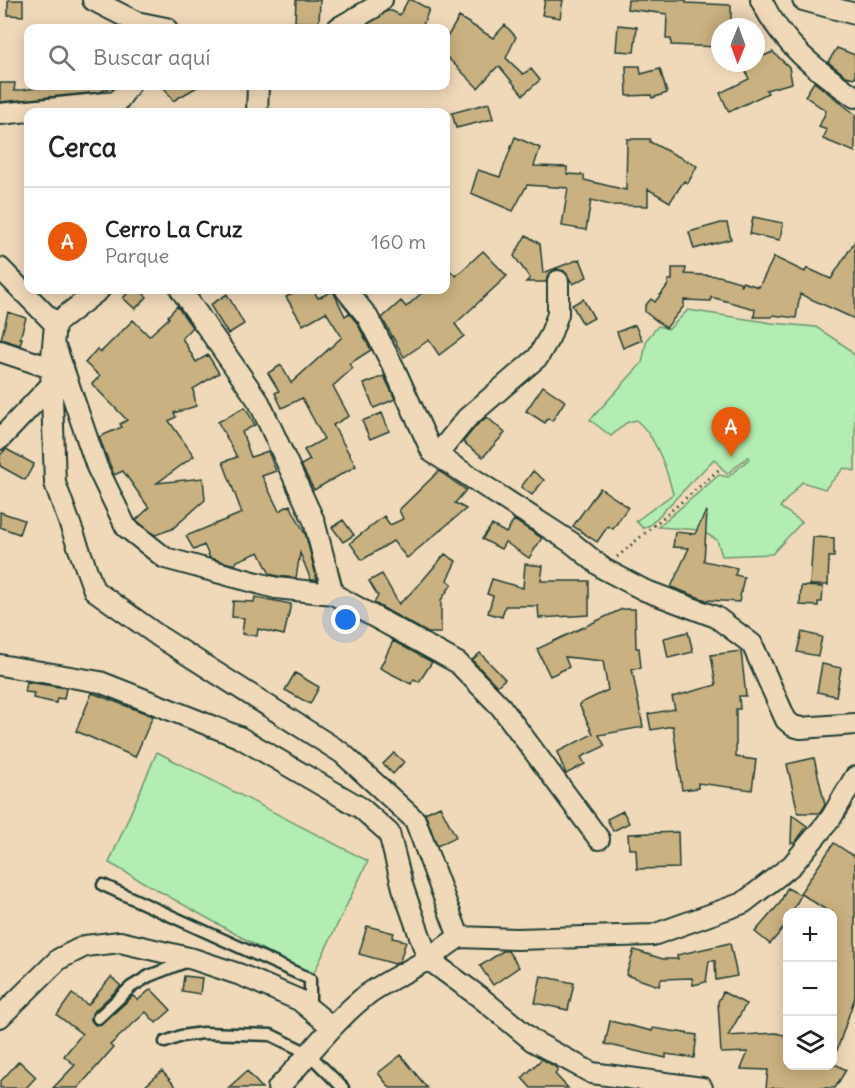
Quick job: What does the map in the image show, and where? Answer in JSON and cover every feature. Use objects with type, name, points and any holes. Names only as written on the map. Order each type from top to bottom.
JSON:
[{"type":"street","points":[[93,0],[136,22],[146,24]]},
{"type":"street","points":[[345,24],[373,8],[382,0]]},
{"type":"street","points":[[761,0],[772,21],[798,53],[855,97]]},
{"type":"street","points":[[803,0],[855,14]]},
{"type":"street","points":[[97,108],[113,107],[126,90]]},
{"type":"street","points":[[257,108],[258,90]]},
{"type":"street","points":[[0,114],[24,113]]},
{"type":"street","points":[[0,268],[54,332],[97,466],[126,527],[165,558],[276,588],[333,594],[458,663],[501,707],[599,839]]},
{"type":"street","points":[[437,455],[466,418],[538,357],[550,336],[558,314],[558,281]]},
{"type":"street","points":[[95,294],[54,332],[52,376],[55,483],[94,590],[160,638],[342,753],[415,820],[459,937]]},
{"type":"street","points":[[184,294],[259,402],[314,521],[333,594]]},
{"type":"street","points":[[349,294],[367,316],[432,452],[572,543],[604,568],[644,590],[716,617],[752,644],[786,720],[793,726],[801,728],[855,724]]},
{"type":"street","points":[[0,351],[52,376]]},
{"type":"street","points":[[4,430],[52,376]]},
{"type":"street","points":[[0,665],[100,682],[239,737],[361,808],[389,833],[403,888],[428,959],[482,998],[533,1041],[592,1072],[646,1084],[702,1088]]},
{"type":"street","points":[[278,1088],[332,1027],[369,994],[428,959],[459,937],[517,939],[653,935],[743,903],[792,865],[831,818],[855,777]]},
{"type":"street","points":[[0,1017],[59,959],[85,946],[120,942],[193,959],[241,975],[299,1000],[332,1027]]},
{"type":"lane","points":[[103,885],[310,979],[310,1009]]},
{"type":"lane","points":[[98,1018],[131,987],[149,976],[193,959]]},
{"type":"lane","points":[[165,1042],[181,1036],[202,1033],[271,1035],[308,1053],[343,1088]]},
{"type":"path","points":[[604,568],[721,468]]},
{"type":"green space","points":[[688,310],[772,323],[816,327],[845,346],[855,356],[855,471],[844,468],[825,489],[802,482],[780,507],[802,522],[772,554],[722,556],[717,540],[700,530],[658,527],[719,475],[728,477],[749,459],[748,457],[727,474],[714,459],[650,525],[643,528],[636,521],[673,494],[655,444],[636,420],[626,423],[611,436],[590,420],[642,363],[647,339],[658,326],[669,329]]},
{"type":"green space","points":[[157,752],[368,861],[312,977],[109,863]]},
{"type":"building","points":[[8,0],[23,0],[23,16],[8,15]]},
{"type":"building","points":[[296,0],[320,0],[319,23],[295,22]]},
{"type":"building","points":[[408,0],[429,9],[423,24],[367,24],[387,11],[400,15]]},
{"type":"building","points":[[545,0],[563,0],[560,18],[542,15]]},
{"type":"building","points":[[628,0],[686,0],[686,3],[731,5],[731,18],[711,18],[711,47],[671,45],[671,39],[666,39],[667,14],[627,9]]},
{"type":"building","points":[[459,17],[493,38],[505,25],[516,37],[506,58],[523,74],[531,69],[540,80],[523,95],[500,67],[497,67],[478,88],[450,60],[450,32]]},
{"type":"building","points":[[618,25],[637,27],[634,52],[616,51]]},
{"type":"building","points":[[837,48],[855,55],[855,78],[846,76],[828,62]]},
{"type":"building","points":[[773,52],[789,67],[792,83],[766,90],[768,93],[729,112],[720,93],[749,79],[746,72],[765,72],[765,55]]},
{"type":"building","points":[[626,66],[640,66],[641,74],[660,69],[667,93],[652,98],[651,95],[627,96]]},
{"type":"building","points":[[814,82],[855,114],[855,152],[823,139],[827,130],[819,127],[826,111],[805,96]]},
{"type":"building","points":[[0,83],[15,83],[14,91],[104,90],[100,92],[0,102]]},
{"type":"building","points":[[166,90],[192,90],[173,101]]},
{"type":"building","points":[[489,103],[493,119],[456,128],[452,113]]},
{"type":"building","points":[[515,137],[540,148],[534,166],[567,167],[567,174],[584,175],[584,180],[626,190],[627,139],[650,139],[650,142],[697,166],[688,183],[684,181],[670,202],[648,189],[648,206],[610,205],[591,200],[586,230],[562,226],[568,188],[527,185],[513,211],[471,193],[478,170],[500,177]]},
{"type":"building","points":[[753,217],[783,223],[780,240],[750,234]]},
{"type":"building","points":[[727,223],[731,239],[694,249],[689,232]]},
{"type":"building","points":[[526,235],[540,244],[543,273],[580,259],[587,277],[573,284],[564,271],[557,269],[548,275],[546,282],[526,282],[530,278],[514,256]]},
{"type":"building","points":[[855,241],[855,319],[800,294],[796,318],[773,315],[772,317],[754,317],[755,309],[711,297],[711,301],[684,300],[684,306],[666,328],[645,312],[645,306],[651,299],[655,302],[668,285],[668,280],[672,280],[672,268],[686,268],[685,274],[719,276],[740,282],[741,287],[742,282],[759,287],[774,257],[805,272],[807,268],[831,279]]},
{"type":"building","points":[[483,251],[507,276],[455,324],[464,336],[439,355],[429,340],[404,357],[382,318],[401,301],[406,307],[421,294],[450,294],[450,271],[456,276]]},
{"type":"building","points":[[127,294],[144,294],[147,297],[135,309],[123,298]]},
{"type":"building","points":[[227,294],[244,324],[228,334],[210,305]]},
{"type":"building","points":[[291,294],[316,294],[318,298],[327,294],[334,294],[345,316],[349,313],[357,323],[371,350],[349,364],[353,368],[333,386],[349,416],[333,425],[356,466],[314,490],[301,465],[310,460],[304,450],[324,439],[302,398],[282,408],[275,393],[279,391],[268,373],[281,365],[291,383],[342,337],[326,312],[303,325],[286,297]]},
{"type":"building","points":[[583,299],[594,318],[583,324],[572,305]]},
{"type":"building","points":[[177,306],[192,327],[182,338],[196,362],[208,355],[219,373],[193,389],[196,406],[174,413],[176,417],[169,421],[194,456],[157,483],[203,478],[205,500],[172,529],[155,535],[136,520],[149,508],[123,471],[114,475],[99,437],[122,427],[120,424],[127,420],[92,384],[100,376],[85,363],[97,349],[101,352],[133,320],[149,336],[169,318],[168,316]]},
{"type":"building","points":[[8,312],[26,318],[20,345],[1,339]]},
{"type":"building","points":[[635,325],[642,340],[623,348],[617,332]]},
{"type":"building","points":[[384,376],[395,399],[374,408],[364,384]]},
{"type":"building","points":[[543,386],[565,401],[552,421],[548,418],[545,423],[526,411]]},
{"type":"building","points":[[245,407],[255,425],[242,432],[251,457],[268,451],[276,471],[262,476],[279,511],[290,505],[306,536],[317,580],[311,580],[300,553],[296,578],[278,576],[270,574],[259,552],[237,561],[235,565],[210,558],[204,545],[194,550],[186,536],[242,513],[223,462],[237,457],[218,422]]},
{"type":"building","points":[[382,413],[389,431],[370,439],[362,421]]},
{"type":"building","points":[[487,417],[505,433],[483,457],[463,442]]},
{"type":"building","points":[[6,449],[34,464],[25,480],[0,466],[0,455]]},
{"type":"building","points":[[439,471],[466,490],[455,503],[466,509],[407,558],[393,541],[362,560],[350,543],[384,516],[390,525],[403,519],[399,510]]},
{"type":"building","points":[[533,471],[544,480],[532,495],[521,487]]},
{"type":"building","points":[[600,488],[628,507],[613,529],[608,526],[597,542],[573,526]]},
{"type":"building","points":[[706,511],[704,561],[737,568],[735,575],[744,577],[739,602],[706,600],[671,587],[689,548],[673,547],[675,532],[695,534]]},
{"type":"building","points":[[0,512],[24,520],[19,534],[0,527]]},
{"type":"building","points":[[343,520],[354,535],[343,542],[332,527]]},
{"type":"building","points":[[514,520],[542,538],[529,558],[505,542],[501,549],[482,539],[492,525],[506,533]]},
{"type":"building","points":[[813,537],[834,538],[834,557],[829,557],[828,585],[810,585]]},
{"type":"building","points":[[445,554],[456,561],[447,580],[452,584],[441,600],[441,633],[428,633],[374,603],[378,596],[369,581],[382,574],[399,604]]},
{"type":"building","points":[[525,564],[543,566],[541,581],[589,581],[589,615],[539,618],[538,606],[505,606],[502,617],[488,613],[493,596],[487,594],[492,579],[523,588]]},
{"type":"building","points":[[801,586],[823,587],[822,602],[818,602],[818,606],[800,605]]},
{"type":"building","points":[[255,597],[291,604],[284,635],[258,629],[257,636],[242,634],[244,618],[232,617],[233,601],[254,602]]},
{"type":"building","points":[[622,609],[635,609],[636,648],[639,648],[641,668],[632,669],[643,727],[599,735],[605,746],[581,757],[585,764],[566,774],[557,752],[593,734],[579,704],[608,690],[603,661],[565,657],[569,667],[550,676],[537,649]]},
{"type":"building","points":[[688,632],[693,652],[668,658],[664,638]]},
{"type":"building","points":[[802,632],[822,637],[818,656],[797,652]]},
{"type":"building","points":[[393,641],[432,662],[419,682],[414,679],[411,684],[380,668]]},
{"type":"building","points":[[741,651],[746,696],[739,696],[740,709],[736,709],[736,757],[756,760],[752,790],[698,783],[698,788],[682,790],[673,726],[651,730],[648,714],[675,709],[672,697],[716,685],[711,655]]},
{"type":"building","points":[[480,653],[505,679],[497,686],[472,660]]},
{"type":"building","points":[[822,664],[841,668],[836,696],[817,692]]},
{"type":"building","points":[[295,673],[319,687],[310,704],[285,690]]},
{"type":"building","points":[[27,682],[66,688],[64,699],[57,698],[56,703],[33,698],[34,693],[25,692]]},
{"type":"building","points":[[92,693],[153,716],[135,757],[76,731]]},
{"type":"building","points":[[394,753],[404,762],[393,774],[383,764]]},
{"type":"building","points":[[814,758],[825,805],[820,813],[798,813],[787,764]]},
{"type":"building","points":[[440,806],[456,837],[437,846],[425,813]]},
{"type":"building","points":[[623,811],[629,823],[613,831],[607,819]]},
{"type":"building","points":[[792,815],[807,826],[795,843],[791,843]]},
{"type":"building","points":[[678,832],[679,868],[637,869],[636,849],[629,849],[628,834]]},
{"type":"building","points":[[834,843],[855,857],[855,997],[837,1050],[837,908],[823,908],[800,893]]},
{"type":"building","points":[[787,888],[801,895],[794,908],[783,908],[783,929],[770,944],[755,932],[780,903]]},
{"type":"building","points":[[367,926],[394,933],[392,938],[406,941],[400,961],[395,964],[359,954]]},
{"type":"building","points":[[730,943],[737,976],[716,980],[715,961],[709,961],[706,982],[693,985],[692,978],[661,979],[659,986],[626,975],[634,950],[663,959],[678,959],[677,955]]},
{"type":"building","points":[[503,951],[508,951],[519,967],[493,985],[480,966]]},
{"type":"building","points":[[184,976],[202,978],[200,994],[182,991]]},
{"type":"building","points":[[541,976],[574,983],[568,1010],[535,1003]]},
{"type":"building","points":[[111,977],[121,986],[92,1013],[91,1020],[95,1025],[103,1023],[133,996],[138,1000],[151,989],[171,1010],[156,1023],[146,1012],[110,1045],[113,1048],[78,1088],[53,1088],[75,1065],[64,1056],[82,1034],[57,1015],[72,994],[88,1005]]},
{"type":"building","points":[[723,992],[746,1004],[728,1036],[776,1033],[783,1035],[783,1070],[837,1070],[837,1065],[846,1070],[835,1088],[766,1088],[768,1070],[741,1069],[748,1052],[721,1053],[718,1002]]},
{"type":"building","points":[[610,1021],[652,1031],[653,1028],[697,1035],[694,1058],[666,1054],[666,1058],[605,1044]]},
{"type":"building","points":[[401,1055],[427,1088],[390,1088],[378,1073]]},
{"type":"building","points":[[542,1059],[558,1070],[555,1074],[568,1088],[531,1088],[522,1078]]},
{"type":"building","points":[[19,1061],[36,1077],[26,1088],[0,1088],[0,1082]]},
{"type":"building","points":[[162,1071],[177,1088],[143,1088]]},
{"type":"building","points":[[247,1071],[262,1088],[228,1088]]},
{"type":"place","name":"Cerro La Cruz","points":[[731,457]]}]
